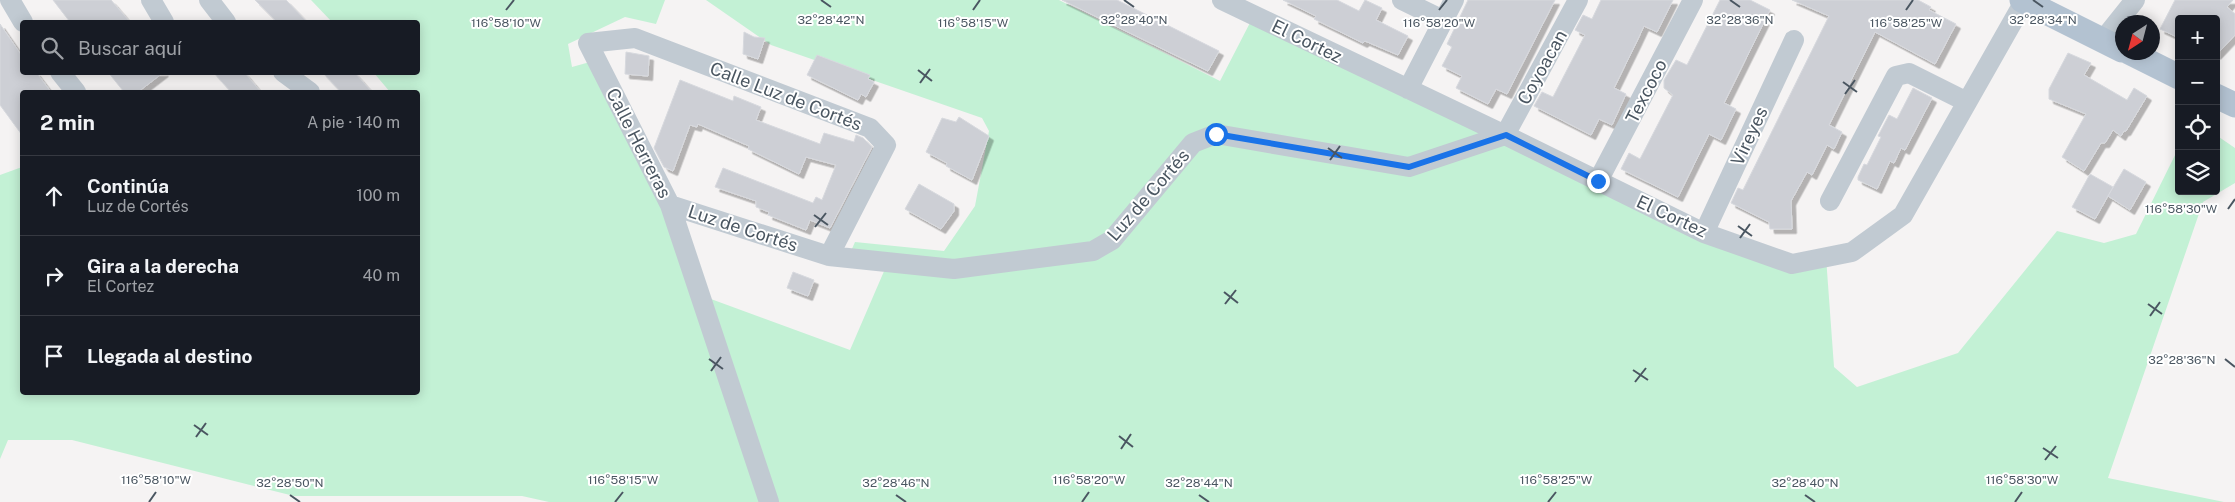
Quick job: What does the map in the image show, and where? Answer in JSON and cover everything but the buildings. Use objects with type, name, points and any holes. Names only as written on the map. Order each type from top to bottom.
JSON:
[{"type":"main road","points":[[2024,0],[2112,45]]},
{"type":"main road","points":[[2145,60],[2175,75]]},
{"type":"main road","points":[[2220,98],[2235,105]]},
{"type":"street","points":[[10,0],[22,20]]},
{"type":"street","points":[[151,0],[163,20]]},
{"type":"street","points":[[209,0],[224,20]]},
{"type":"street","name":"El Cortez","points":[[1222,0],[1506,135],[1704,233],[1792,264],[1852,252],[1903,215],[2024,0]]},
{"type":"street","points":[[1402,0],[1443,20]]},
{"type":"street","points":[[1408,89],[1454,0]]},
{"type":"street","name":"Coyoacan","points":[[1506,135],[1578,0]]},
{"type":"street","name":"Texcoco","points":[[1598,181],[1693,0]]},
{"type":"street","points":[[2112,45],[2135,0]]},
{"type":"street","name":"Calle Luz de Cortés","points":[[588,43],[635,38],[870,128],[886,145],[829,256]]},
{"type":"street","name":"Vireyes","points":[[1704,233],[1794,40]]},
{"type":"street","name":"Calle Herreras","points":[[588,43],[670,205],[769,502]]},
{"type":"street","points":[[1830,201],[1896,76],[1909,74],[1967,102]]},
{"type":"street","points":[[62,75],[74,90]]},
{"type":"street","points":[[287,75],[307,90]]},
{"type":"street","name":"Luz de Cortés","points":[[670,205],[829,256],[954,269],[1093,251],[1112,240],[1193,143],[1216,134],[1409,167],[1506,135]]},
{"type":"green space","points":[[311,0],[665,0],[656,24],[625,17],[568,44],[572,67],[597,60],[700,295],[850,350],[888,262],[848,258],[855,242],[944,251],[975,206],[989,131],[982,118],[771,45],[706,0],[1059,0],[1220,81],[1254,15],[1792,264],[1826,257],[1834,367],[1857,387],[1958,353],[2057,231],[2104,243],[2136,234],[2175,155],[2175,195],[2215,195],[2203,202],[2108,478],[2224,502],[549,502],[522,496],[294,496],[72,440],[8,440],[0,459],[0,175],[20,168],[20,395],[420,395],[420,90],[388,90],[376,75],[420,75],[420,20],[330,20]]},
{"type":"green space","points":[[2220,138],[2235,148],[2235,183],[2220,192]]},
{"type":"route","points":[[1216,134],[1409,167],[1506,135],[1598,181]]}]
